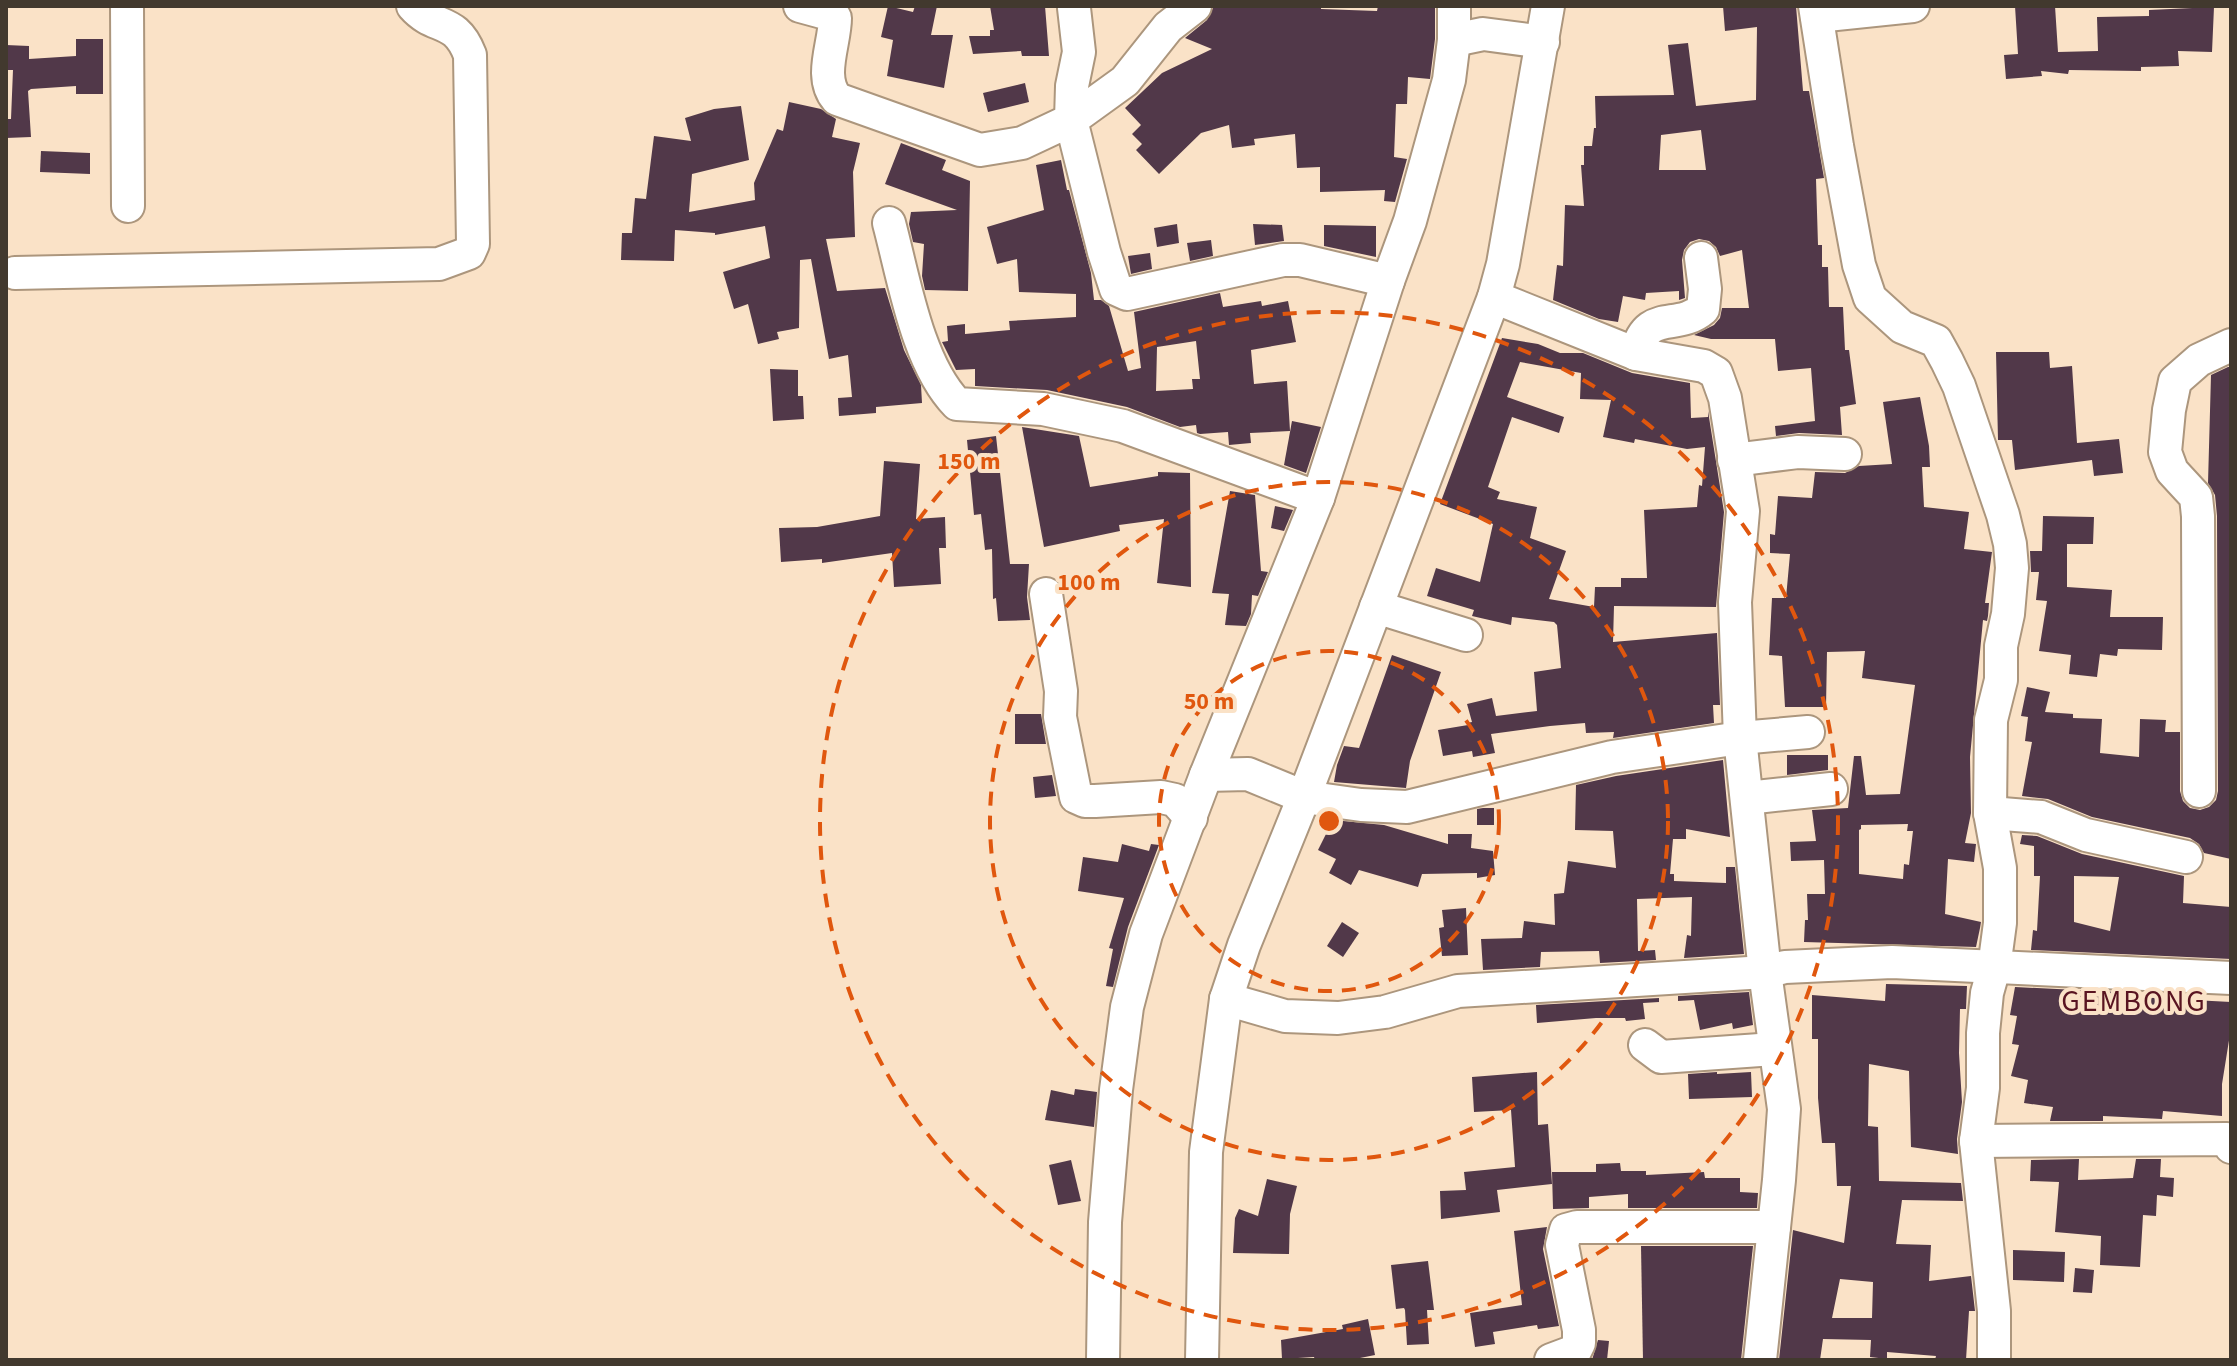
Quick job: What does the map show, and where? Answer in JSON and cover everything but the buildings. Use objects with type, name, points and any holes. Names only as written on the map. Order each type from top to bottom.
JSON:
[{"type":"street","points":[[127,6],[128,206]]},
{"type":"street","points":[[15,273],[439,264],[469,253],[473,244],[470,55],[463,38],[449,26],[430,20],[413,6]]},
{"type":"street","points":[[800,6],[835,18],[828,83],[832,94],[841,102],[980,150],[1022,143],[1071,120],[1125,81],[1168,27],[1195,6]]},
{"type":"street","points":[[1103,1360],[1105,1222],[1116,1090],[1127,1007],[1146,934],[1206,775],[1318,498],[1410,221],[1449,80],[1468,37],[1454,6]]},
{"type":"street","points":[[1202,1360],[1206,1152],[1226,999],[1298,794],[1376,607],[1494,297],[1503,264],[1534,40],[1548,6]]},
{"type":"street","points":[[1913,6],[1816,11],[1859,265],[1870,298],[1902,327],[1936,341],[1959,386],[2007,530],[2012,568],[2008,614],[2001,646],[2001,680],[1991,720],[1990,813],[1997,841],[2000,895],[1994,968],[1987,993],[1983,1033],[1983,1088],[1976,1141],[1994,1311],[1994,1360]]},
{"type":"street","points":[[1074,8],[1079,52],[1072,86],[1071,120],[1104,252],[1114,286],[1121,293],[1283,260],[1300,260],[1388,281]]},
{"type":"street","points":[[1468,37],[1534,40]]},
{"type":"street","points":[[889,223],[925,353],[944,391],[957,404],[1043,409],[1123,426],[1318,498]]},
{"type":"street","points":[[1636,354],[1640,338],[1650,325],[1695,316],[1703,309],[1705,289],[1701,258]]},
{"type":"street","points":[[1494,297],[1636,354],[1704,366],[1716,373],[1725,398],[1743,511],[1735,602],[1740,738],[1774,1049],[1784,1109],[1760,1360]]},
{"type":"street","points":[[2199,791],[2198,516],[2196,497],[2172,471],[2165,452],[2175,381],[2199,360],[2231,345]]},
{"type":"street","points":[[1734,460],[1798,452],[1845,454]]},
{"type":"street","points":[[1046,594],[1061,691],[1060,717],[1076,797],[1095,801],[1161,797],[1175,800],[1191,818]]},
{"type":"street","points":[[1376,607],[1466,635]]},
{"type":"street","points":[[1206,775],[1248,774],[1298,794],[1361,805],[1407,807],[1612,757],[1740,738],[1808,732]]},
{"type":"street","points":[[1747,798],[1831,789]]},
{"type":"street","points":[[1990,813],[2041,817],[2086,835],[2186,857]]},
{"type":"street","points":[[1226,999],[1285,1016],[1338,1018],[1385,1012],[1458,991],[1892,962],[2231,978]]},
{"type":"street","points":[[1645,1045],[1661,1057],[1774,1049]]},
{"type":"street","points":[[1976,1141],[2227,1139],[2231,1147]]},
{"type":"street","points":[[1551,1360],[1575,1351],[1579,1343],[1562,1245],[1566,1230],[1577,1227],[1774,1227]]},
{"type":"district","name":"GEMBONG","points":[[2134,1001]]}]
